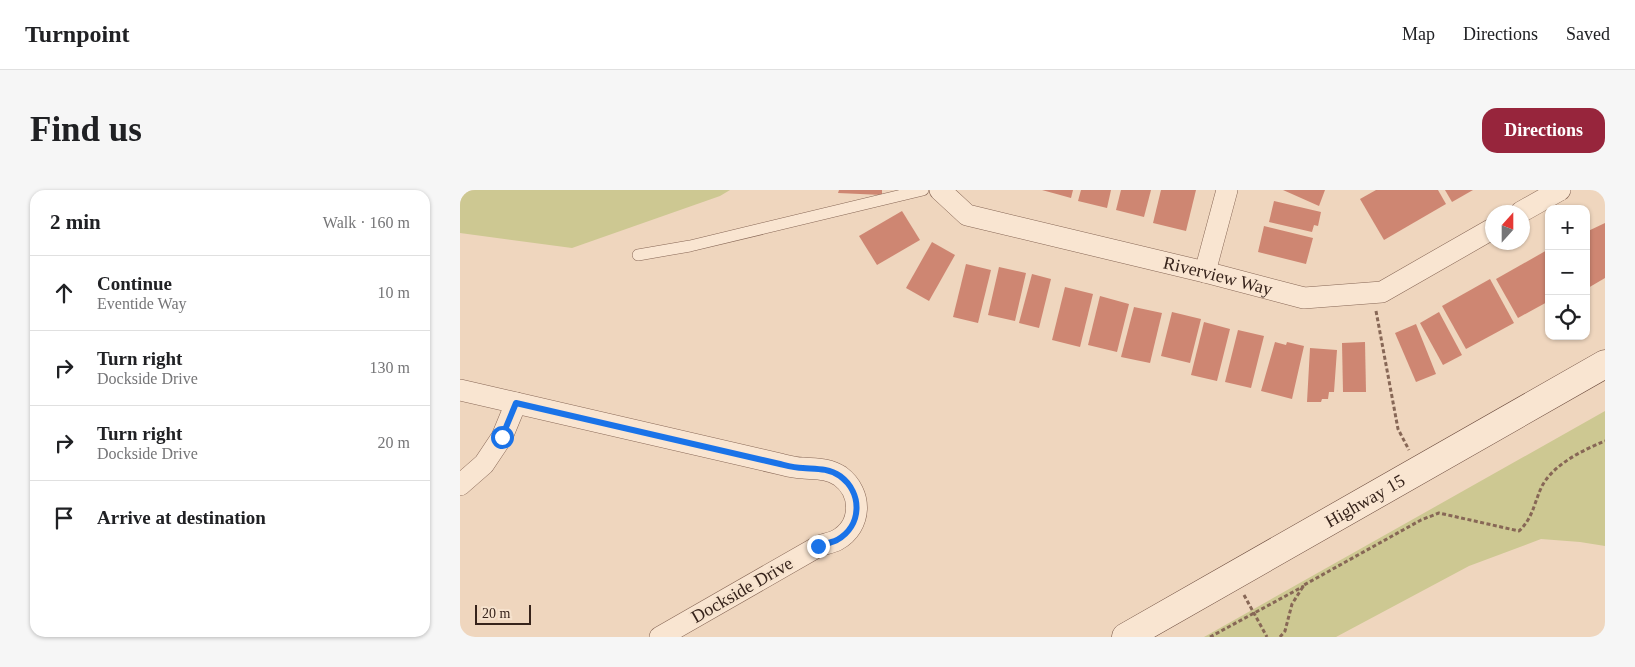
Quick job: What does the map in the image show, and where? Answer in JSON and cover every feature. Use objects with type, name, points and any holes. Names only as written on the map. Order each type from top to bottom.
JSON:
[{"type":"main road","name":"Highway 15","points":[[1126,637],[1605,364]]},
{"type":"street","name":"Riverview Way","points":[[940,190],[967,215],[1205,272],[1304,298],[1382,292],[1485,233]]},
{"type":"street","points":[[1205,272],[1227,190]]},
{"type":"street","points":[[1530,207],[1560,190]]},
{"type":"street","name":"Dockside Drive","points":[[460,390],[780,464],[823,469],[840,476],[853,490],[857,509],[851,527],[837,540],[818,546],[660,637]]},
{"type":"street","points":[[460,485],[484,464],[502,437],[516,403]]},
{"type":"lane","points":[[638,255],[690,246],[923,190]]},
{"type":"path","points":[[1372,293],[1398,429],[1420,469]]},
{"type":"path","points":[[1210,637],[1421,520],[1439,513],[1519,531],[1527,524],[1543,485],[1552,473],[1568,460],[1605,441]]},
{"type":"path","points":[[1234,574],[1266,637]]},
{"type":"path","points":[[1280,637],[1285,631],[1292,604],[1304,586]]},
{"type":"shaded area","points":[[460,190],[730,190],[720,196],[572,248],[460,233]]},
{"type":"shaded area","points":[[1605,411],[1605,546],[1541,539],[1469,566],[1336,637],[1204,637]]},
{"type":"building","points":[[839,190],[882,190],[882,195],[838,193]]},
{"type":"building","points":[[1042,190],[1073,190],[1071,198]]},
{"type":"building","points":[[1081,190],[1111,190],[1107,208],[1078,201]]},
{"type":"building","points":[[1121,190],[1151,190],[1144,217],[1116,210]]},
{"type":"building","points":[[1161,190],[1196,190],[1186,231],[1153,223]]},
{"type":"building","points":[[1283,190],[1325,190],[1319,206]]},
{"type":"building","points":[[1376,190],[1438,190],[1446,204],[1384,240],[1360,199]]},
{"type":"building","points":[[1445,190],[1473,190],[1452,202]]},
{"type":"building","points":[[1274,201],[1321,212],[1318,226],[1314,225],[1312,232],[1269,222]]},
{"type":"building","points":[[902,211],[920,240],[877,265],[859,236]]},
{"type":"building","points":[[1605,223],[1605,278],[1590,287],[1590,250],[1590,230]]},
{"type":"building","points":[[1264,226],[1313,238],[1306,264],[1258,252]]},
{"type":"building","points":[[932,242],[955,255],[929,301],[906,288]]},
{"type":"building","points":[[1545,251],[1545,303],[1518,318],[1496,279]]},
{"type":"building","points":[[966,264],[991,270],[978,323],[953,317]]},
{"type":"building","points":[[999,267],[1026,273],[1015,321],[988,315]]},
{"type":"building","points":[[1032,274],[1051,279],[1039,328],[1019,323]]},
{"type":"building","points":[[1490,279],[1514,323],[1466,349],[1442,306]]},
{"type":"building","points":[[1065,287],[1093,294],[1080,347],[1052,340]]},
{"type":"building","points":[[1100,296],[1129,304],[1117,352],[1088,345]]},
{"type":"building","points":[[1134,307],[1162,313],[1150,363],[1121,357]]},
{"type":"building","points":[[1172,312],[1201,319],[1190,363],[1161,356]]},
{"type":"building","points":[[1439,312],[1462,355],[1443,365],[1420,323]]},
{"type":"building","points":[[1204,322],[1230,329],[1217,381],[1191,375]]},
{"type":"building","points":[[1416,324],[1436,374],[1416,382],[1395,333]]},
{"type":"building","points":[[1238,330],[1264,336],[1251,388],[1225,382]]},
{"type":"building","points":[[1275,342],[1286,345],[1287,342],[1304,346],[1292,399],[1261,391]]},
{"type":"building","points":[[1365,342],[1366,392],[1343,392],[1342,343]]},
{"type":"building","points":[[1310,348],[1337,350],[1334,392],[1329,392],[1328,399],[1322,399],[1321,402],[1307,402]]},
{"type":"route","points":[[502,437],[516,403],[780,464],[823,469],[840,476],[853,490],[857,509],[851,527],[837,540],[818,546]]}]
